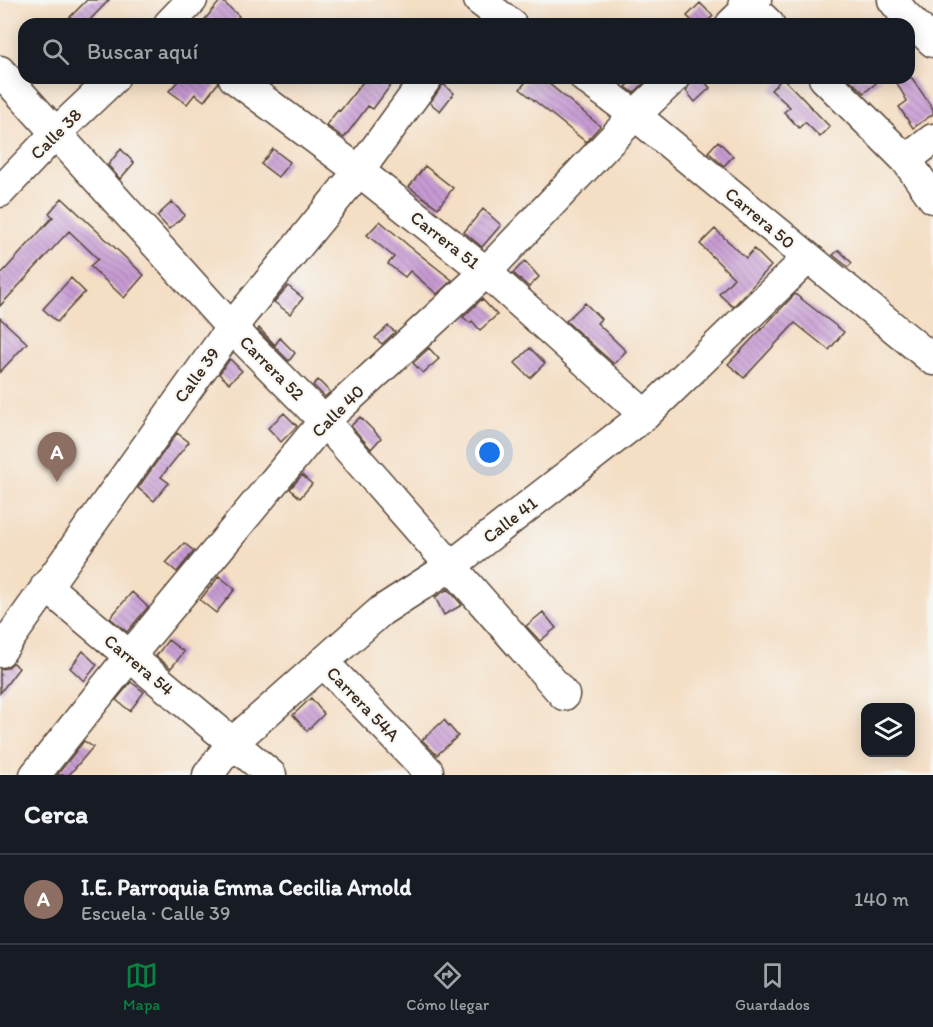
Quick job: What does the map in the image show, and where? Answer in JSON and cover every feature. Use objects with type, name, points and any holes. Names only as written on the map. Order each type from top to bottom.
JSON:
[{"type":"street","points":[[176,18],[192,0]]},
{"type":"street","points":[[893,0],[908,18]]},
{"type":"street","points":[[478,7],[499,18]]},
{"type":"street","points":[[915,25],[933,42]]},
{"type":"street","name":"Carrera 52","points":[[0,71],[231,328],[324,421],[564,695]]},
{"type":"street","name":"Calle 38","points":[[0,192],[56,133],[108,84]]},
{"type":"street","name":"Carrera 51","points":[[242,84],[359,171],[486,273],[645,415]]},
{"type":"street","name":"Calle 39","points":[[0,652],[231,328],[359,171],[423,84]]},
{"type":"street","name":"Carrera 50","points":[[593,84],[636,115],[933,360]]},
{"type":"street","name":"Calle 40","points":[[35,775],[129,657],[324,421],[486,273],[668,84]]},
{"type":"street","points":[[830,84],[906,160],[933,198]]},
{"type":"street","points":[[906,160],[933,139]]},
{"type":"street","name":"Calle 41","points":[[208,775],[232,743],[381,611],[451,566],[645,415],[808,258]]},
{"type":"street","name":"Carrera 54","points":[[46,586],[271,775]]},
{"type":"street","name":"Carrera 54A","points":[[323,662],[428,771]]},
{"type":"building","points":[[87,0],[109,0],[92,18],[69,18]]},
{"type":"building","points":[[221,0],[239,16],[237,18],[206,18]]},
{"type":"building","points":[[700,3],[713,16],[711,18],[689,18],[687,16]]},
{"type":"building","points":[[915,82],[933,109],[933,114],[913,128],[899,107],[907,101],[897,84]]},
{"type":"building","points":[[175,84],[217,84],[204,101],[195,94],[187,104],[169,91]]},
{"type":"building","points":[[361,84],[392,84],[373,109],[368,106],[344,138],[326,125],[338,110],[340,111]]},
{"type":"building","points":[[443,84],[454,93],[440,111],[430,103]]},
{"type":"building","points":[[524,84],[549,84],[600,126],[586,142],[520,89]]},
{"type":"building","points":[[629,84],[643,84],[634,93],[626,87]]},
{"type":"building","points":[[690,84],[707,84],[710,88],[695,102],[686,91]]},
{"type":"building","points":[[777,84],[789,84],[830,127],[820,137],[805,122],[799,128],[784,112],[790,107],[771,90]]},
{"type":"building","points":[[854,84],[875,84],[864,93]]},
{"type":"building","points":[[718,141],[733,156],[724,166],[708,152]]},
{"type":"building","points":[[121,149],[134,163],[120,179],[108,165]]},
{"type":"building","points":[[273,149],[290,162],[278,177],[261,164]]},
{"type":"building","points":[[425,166],[453,188],[438,208],[409,187]]},
{"type":"building","points":[[62,198],[144,275],[124,298],[90,266],[98,259],[69,231],[0,306],[0,275],[53,217],[49,213]]},
{"type":"building","points":[[172,202],[185,215],[169,229],[157,216]]},
{"type":"building","points":[[483,209],[501,225],[482,247],[464,232]]},
{"type":"building","points":[[380,221],[452,280],[437,294],[410,271],[405,277],[388,264],[394,257],[367,235]]},
{"type":"building","points":[[715,229],[746,258],[754,249],[771,266],[733,307],[719,294],[734,278],[700,244]]},
{"type":"building","points":[[839,250],[852,263],[848,267],[833,255]]},
{"type":"building","points":[[525,261],[539,277],[529,287],[513,273]]},
{"type":"building","points":[[71,278],[85,292],[57,322],[43,309]]},
{"type":"building","points":[[288,286],[303,298],[290,314],[274,302]]},
{"type":"building","points":[[795,294],[844,332],[829,350],[795,323],[744,378],[728,364]]},
{"type":"building","points":[[482,299],[497,315],[480,330],[472,321],[470,323],[463,317]]},
{"type":"building","points":[[585,303],[601,319],[597,323],[626,351],[614,364],[566,321]]},
{"type":"building","points":[[0,318],[27,343],[0,372]]},
{"type":"building","points":[[388,326],[395,332],[382,344],[375,338]]},
{"type":"building","points":[[259,328],[275,345],[280,338],[295,353],[289,361],[258,330]]},
{"type":"building","points":[[429,348],[439,359],[423,373],[413,363]]},
{"type":"building","points":[[530,348],[545,363],[530,378],[515,363]]},
{"type":"building","points":[[230,359],[242,371],[229,383],[219,374]]},
{"type":"building","points":[[318,380],[330,392],[325,397],[313,385]]},
{"type":"building","points":[[284,413],[297,426],[281,442],[268,428]]},
{"type":"building","points":[[360,417],[381,438],[371,449],[351,426]]},
{"type":"building","points":[[177,433],[189,442],[161,477],[169,483],[154,501],[138,488]]},
{"type":"building","points":[[302,475],[312,484],[300,498],[290,489]]},
{"type":"building","points":[[184,543],[194,551],[177,572],[166,563]]},
{"type":"building","points":[[219,576],[235,589],[216,613],[200,600]]},
{"type":"building","points":[[448,589],[462,605],[444,615],[435,597]]},
{"type":"building","points":[[132,592],[148,607],[127,632],[110,618]]},
{"type":"building","points":[[543,612],[556,628],[540,641],[526,626]]},
{"type":"building","points":[[168,640],[184,652],[171,668],[156,656]]},
{"type":"building","points":[[83,651],[97,665],[84,681],[70,668]]},
{"type":"building","points":[[13,663],[19,668],[0,693],[0,669],[7,668]]},
{"type":"building","points":[[131,682],[144,692],[130,711],[116,700]]},
{"type":"building","points":[[311,698],[324,714],[307,731],[293,715]]},
{"type":"building","points":[[444,720],[458,736],[437,755],[422,740]]},
{"type":"building","points":[[84,741],[93,747],[69,775],[57,775]]},
{"type":"place","name":"I.E. Parroquia Emma Cecilia Arnold","points":[[57,482]]}]
